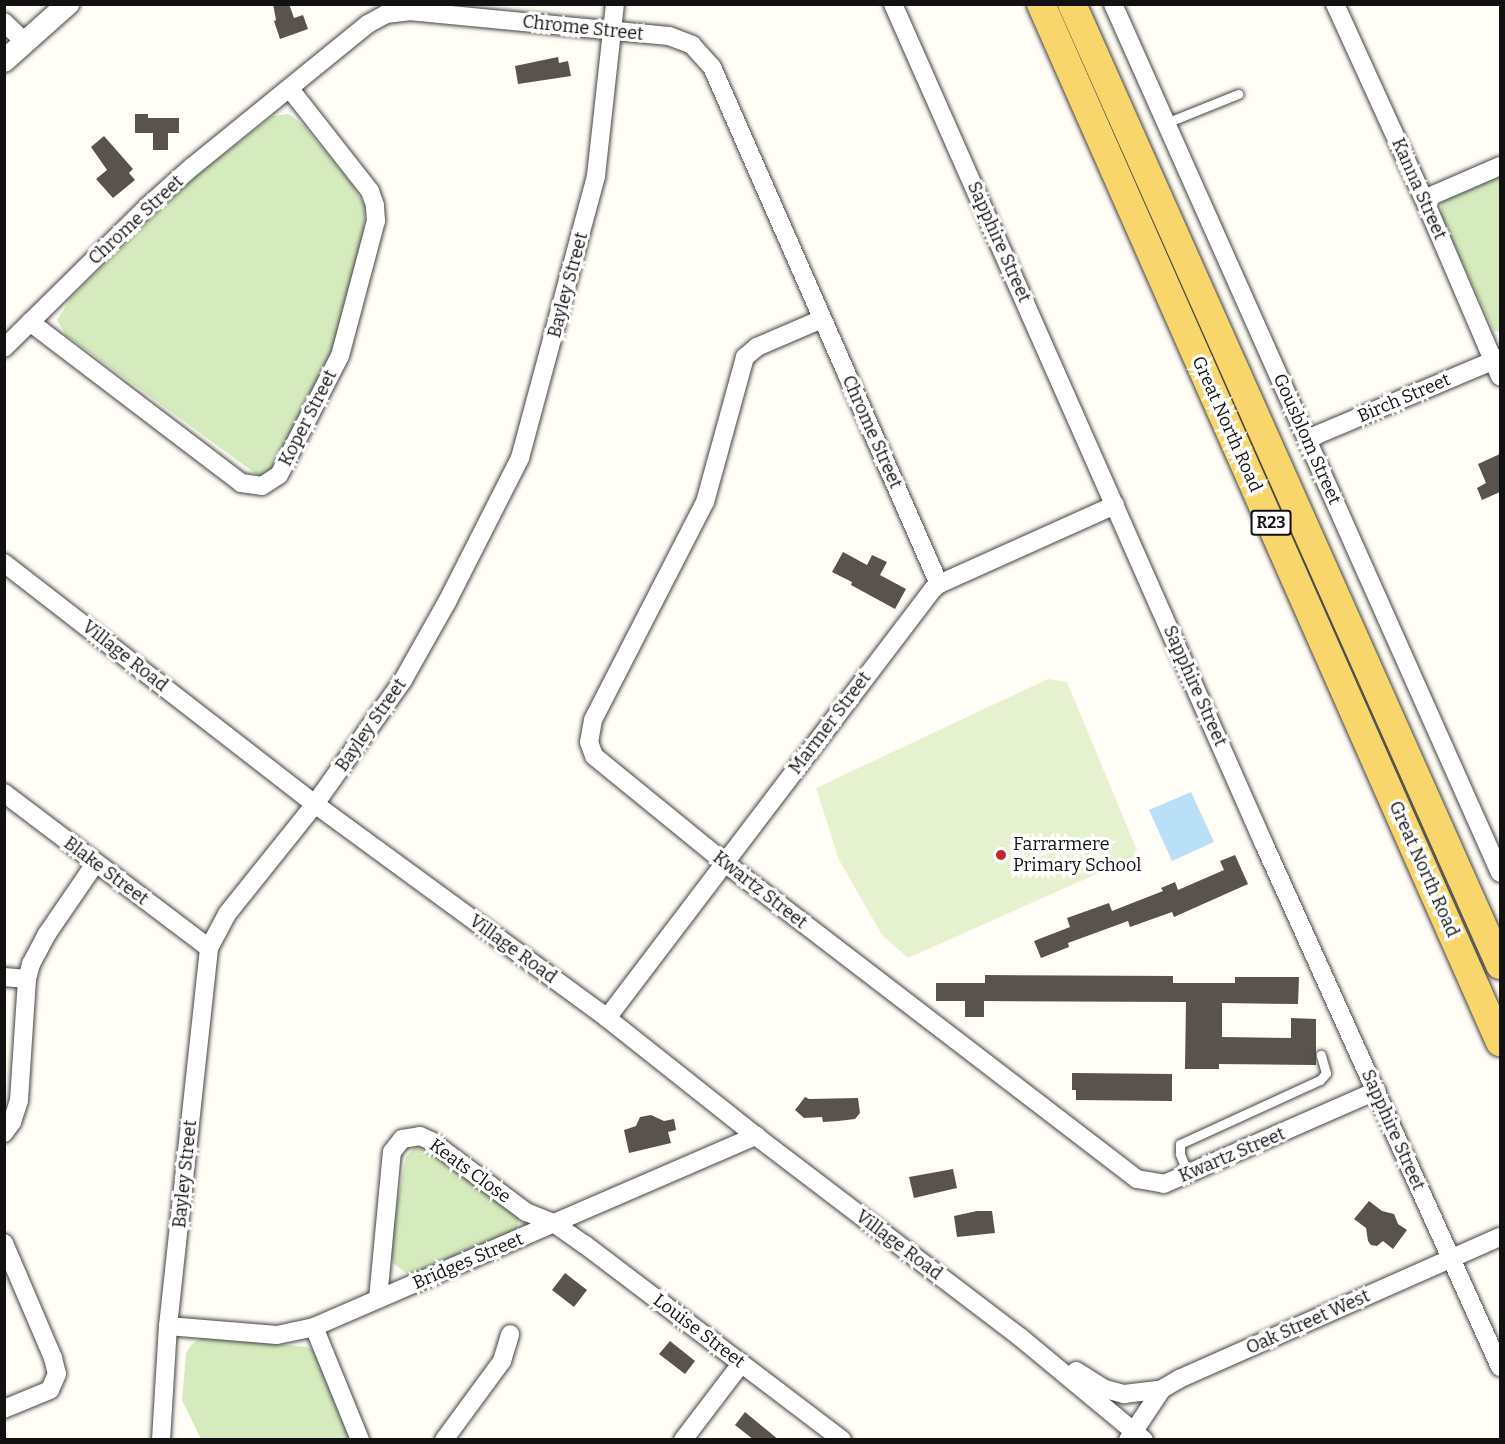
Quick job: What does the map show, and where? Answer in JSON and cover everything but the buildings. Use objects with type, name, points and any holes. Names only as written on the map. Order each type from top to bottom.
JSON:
[{"type":"main road","name":"Great North Road","points":[[1041,4],[1500,1042]]},
{"type":"main road","name":"Great North Road","points":[[1072,4],[1500,965]]},
{"type":"main road","points":[[1104,146],[1130,134]]},
{"type":"street","points":[[4,61],[68,4]]},
{"type":"street","name":"Bayley Street","points":[[161,1440],[168,1326],[209,948],[227,914],[315,804],[403,680],[447,602],[520,458],[596,176],[615,4]]},
{"type":"street","name":"Sapphire Street","points":[[893,4],[1264,844],[1500,1366]]},
{"type":"street","name":"Gousblom Street","points":[[1113,4],[1500,873]]},
{"type":"street","name":"Kanna Street","points":[[1335,4],[1498,365]]},
{"type":"street","name":"Chrome Street","points":[[4,348],[148,206],[368,24],[386,14],[398,12],[679,39],[692,45],[705,56],[712,67],[939,584]]},
{"type":"street","points":[[4,22],[25,42]]},
{"type":"street","name":"Koper Street","points":[[30,322],[241,483],[262,486],[279,475],[340,357],[376,221],[375,205],[366,183],[290,89]]},
{"type":"street","points":[[1424,200],[1500,166]]},
{"type":"street","name":"Kwartz Street","points":[[822,319],[757,347],[745,357],[705,502],[591,728],[589,742],[599,763],[725,863],[1137,1179],[1164,1184],[1376,1091]]},
{"type":"street","name":"Birch Street","points":[[1307,439],[1498,365]]},
{"type":"street","name":"Marmer Street","points":[[607,1018],[859,684],[939,584],[1115,505]]},
{"type":"street","name":"Village Road","points":[[4,563],[315,804],[607,1018],[756,1136],[1020,1337],[1136,1437]]},
{"type":"street","name":"Blake Street","points":[[4,793],[209,948]]},
{"type":"street","points":[[4,1133],[12,1122],[19,1100],[27,979],[36,952],[95,864]]},
{"type":"street","points":[[4,977],[27,979]]},
{"type":"street","name":"Keats Close","points":[[378,1299],[392,1152],[402,1139],[420,1136],[431,1141],[526,1212],[555,1224]]},
{"type":"street","name":"Bridges Street","points":[[168,1326],[277,1335],[314,1327],[756,1136]]},
{"type":"street","name":"Louise Street","points":[[555,1224],[842,1440]]},
{"type":"street","name":"Oak Street West","points":[[1136,1437],[1145,1411],[1162,1389],[1500,1237]]},
{"type":"street","points":[[4,1243],[53,1358],[57,1374],[50,1390],[4,1409]]},
{"type":"street","points":[[314,1327],[360,1440]]},
{"type":"street","points":[[444,1440],[502,1361],[510,1334]]},
{"type":"street","name":"Village Road","points":[[1020,1337],[1114,1392],[1137,1394],[1162,1389]]},
{"type":"street","points":[[683,1440],[741,1364]]},
{"type":"lane","points":[[1166,123],[1238,93]]},
{"type":"lane","points":[[1188,1174],[1180,1154],[1180,1144],[1320,1080],[1326,1074],[1321,1055]]},
{"type":"green space","points":[[289,114],[303,125],[351,183],[365,206],[364,229],[334,354],[282,467],[260,477],[66,335],[57,320],[71,298],[190,181],[273,116]]},
{"type":"green space","points":[[1500,169],[1500,332],[1494,331],[1441,215],[1442,199]]},
{"type":"green space","points":[[1048,679],[1067,682],[1139,855],[908,958],[882,935],[839,860],[816,788]]},
{"type":"green space","points":[[427,1145],[519,1218],[517,1229],[510,1236],[411,1277],[393,1263],[389,1247],[406,1157],[414,1148]]},
{"type":"green space","points":[[202,1338],[307,1347],[320,1352],[359,1439],[201,1439],[182,1400],[186,1353],[192,1344]]},
{"type":"water","points":[[1191,792],[1214,842],[1172,861],[1149,810]]},
{"type":"place","name":"Farrarmere Primary School","points":[[1001,855]]}]
